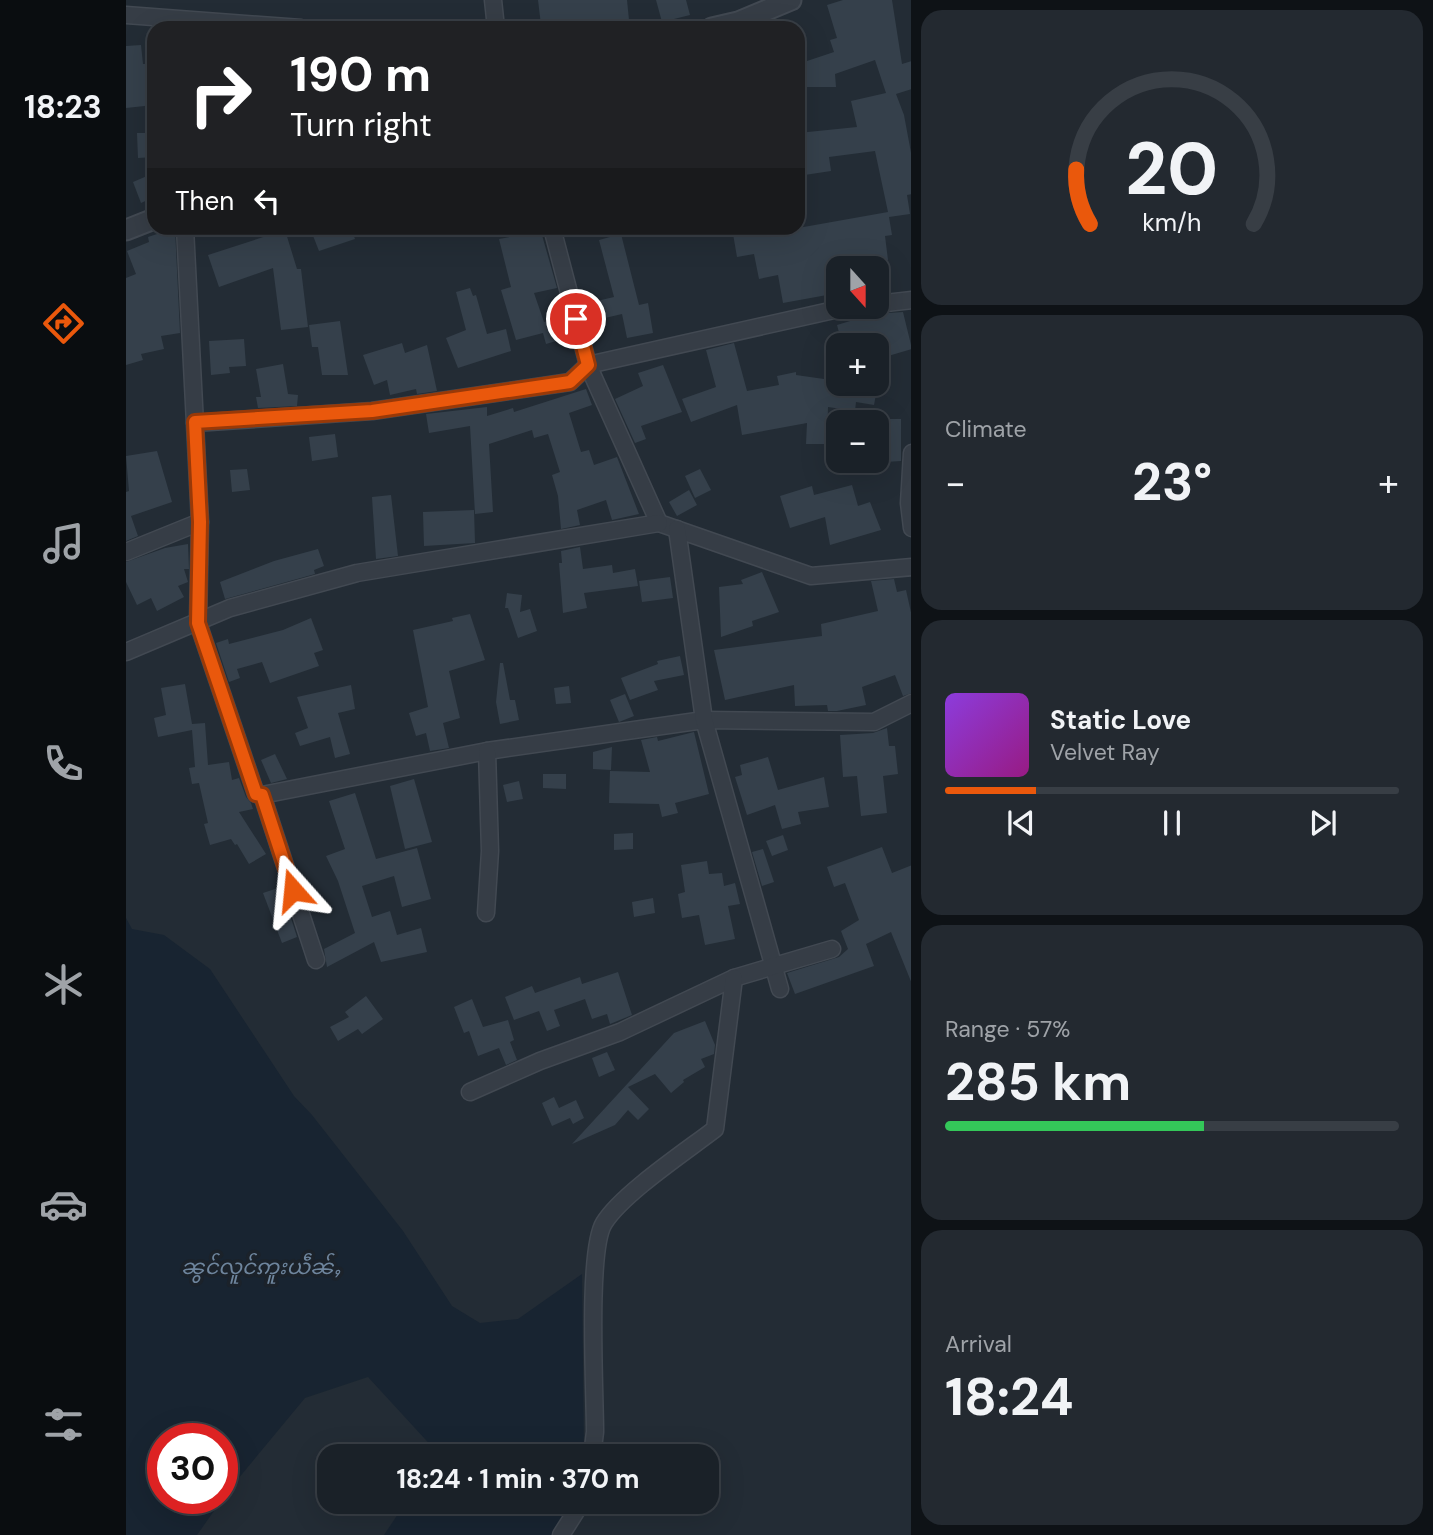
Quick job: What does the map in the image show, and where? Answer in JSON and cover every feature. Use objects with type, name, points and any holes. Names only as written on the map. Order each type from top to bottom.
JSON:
[{"type":"street","points":[[494,0],[496,21]]},
{"type":"street","points":[[740,21],[791,0]]},
{"type":"street","points":[[126,15],[207,21]]},
{"type":"street","points":[[126,230],[147,222]]},
{"type":"street","points":[[185,235],[200,522],[198,623],[256,794],[487,751],[705,720],[874,722],[911,704]]},
{"type":"street","points":[[554,235],[588,365],[659,523]]},
{"type":"street","points":[[889,303],[911,300]]},
{"type":"street","points":[[195,422],[386,409],[570,382],[588,365],[826,312]]},
{"type":"street","points":[[911,470],[911,520]]},
{"type":"street","points":[[126,552],[200,522]]},
{"type":"street","points":[[126,652],[230,608],[357,573],[659,523],[811,576],[911,567]]},
{"type":"street","points":[[677,529],[705,720],[780,989]]},
{"type":"street","points":[[486,913],[490,851],[487,751]]},
{"type":"street","points":[[262,795],[316,960]]},
{"type":"street","points":[[470,1093],[540,1061],[620,1032],[734,978],[832,949]]},
{"type":"street","points":[[594,1444],[594,1255],[603,1224],[623,1202],[715,1129],[734,978]]},
{"type":"street","points":[[561,1535],[574,1514]]},
{"type":"water","name":"ၼွင်လူင်ဢူးယဵၼ်ႇ","points":[[126,918],[132,929],[164,935],[210,969],[294,1096],[403,1231],[452,1306],[480,1323],[518,1319],[582,1274],[584,1444],[430,1444],[368,1377],[305,1398],[238,1479],[238,1423],[147,1423],[147,1514],[212,1514],[197,1535],[126,1535]]},
{"type":"water","points":[[398,1514],[569,1514],[555,1535],[384,1535]]},
{"type":"building","points":[[538,0],[627,0],[629,20],[541,21]]},
{"type":"building","points":[[656,0],[686,0],[690,15],[662,21]]},
{"type":"building","points":[[843,0],[892,0],[902,64],[911,61],[911,89],[896,94],[904,115],[911,153],[911,194],[907,195],[910,214],[889,217],[892,235],[885,236],[888,256],[826,256],[826,295],[783,303],[778,275],[759,279],[754,254],[737,257],[733,235],[805,235],[805,227],[888,212],[875,151],[829,157],[831,171],[805,175],[805,132],[857,127],[851,101],[886,93],[875,60],[835,74],[836,87],[805,87],[805,62],[834,52],[830,40],[837,38],[827,5]]},
{"type":"building","points":[[141,45],[143,64],[147,64],[147,106],[126,108],[126,46]]},
{"type":"building","points":[[137,133],[147,133],[147,157],[138,158]]},
{"type":"building","points":[[147,176],[147,200],[141,203],[133,182]]},
{"type":"building","points":[[175,235],[180,333],[161,336],[164,349],[141,354],[143,360],[126,365],[126,278],[136,274],[127,251],[149,242],[148,237]]},
{"type":"building","points":[[270,235],[287,235],[297,269],[301,269],[308,327],[281,330],[273,268],[219,287],[208,255]]},
{"type":"building","points":[[313,235],[354,235],[355,239],[319,251]]},
{"type":"building","points":[[542,235],[557,288],[534,293],[544,322],[564,316],[570,337],[546,344],[543,333],[516,340],[501,290],[511,287],[499,239]]},
{"type":"building","points":[[621,235],[639,305],[648,303],[653,333],[627,338],[622,314],[588,322],[584,304],[614,297],[599,240]]},
{"type":"building","points":[[470,288],[473,296],[476,295],[487,334],[506,329],[511,351],[458,368],[446,338],[466,330],[456,292]]},
{"type":"building","points":[[903,312],[911,349],[889,356],[889,333],[839,333],[837,325],[857,319],[889,319],[889,313]]},
{"type":"building","points":[[340,321],[348,375],[322,375],[318,347],[312,347],[309,325]]},
{"type":"building","points":[[244,339],[246,366],[229,367],[230,373],[211,375],[209,341]]},
{"type":"building","points":[[402,343],[405,353],[427,345],[437,391],[417,394],[416,389],[390,395],[387,380],[374,385],[363,355]]},
{"type":"building","points":[[734,343],[747,391],[779,385],[777,376],[796,372],[796,375],[826,379],[826,396],[876,396],[874,405],[856,402],[855,410],[828,407],[826,444],[806,444],[807,423],[742,435],[737,405],[691,422],[682,399],[716,387],[706,350]]},
{"type":"building","points":[[283,364],[288,394],[298,395],[297,406],[258,408],[256,397],[261,397],[256,369]]},
{"type":"building","points":[[663,365],[682,412],[641,426],[646,439],[635,443],[615,399],[643,386],[638,373]]},
{"type":"building","points":[[586,389],[592,405],[569,413],[581,452],[589,450],[594,465],[617,457],[639,514],[612,520],[606,500],[577,510],[580,525],[561,529],[558,496],[552,475],[560,472],[548,434],[534,438],[532,430],[489,444],[493,512],[475,514],[470,426],[429,433],[426,414],[487,407],[487,416],[513,408],[514,412]]},
{"type":"building","points":[[889,419],[901,419],[901,461],[889,462]]},
{"type":"building","points":[[335,434],[338,457],[312,461],[309,437]]},
{"type":"building","points":[[157,451],[172,502],[131,516],[138,536],[126,541],[126,492],[129,491],[126,456]]},
{"type":"building","points":[[247,469],[250,490],[232,492],[230,470]]},
{"type":"building","points":[[700,469],[711,490],[695,498],[685,476]]},
{"type":"building","points":[[852,485],[858,506],[870,502],[881,530],[830,545],[825,517],[790,528],[780,496],[812,486],[814,495]]},
{"type":"building","points":[[689,490],[697,505],[677,516],[669,502]]},
{"type":"building","points":[[391,495],[398,556],[376,559],[372,497]]},
{"type":"building","points":[[474,510],[475,543],[424,546],[423,512]]},
{"type":"building","points":[[188,544],[189,569],[184,569],[188,582],[178,586],[184,597],[157,611],[151,598],[137,605],[126,582],[126,562],[165,548]]},
{"type":"building","points":[[580,547],[583,569],[612,565],[613,573],[635,569],[638,586],[584,593],[587,608],[563,613],[559,563],[562,563],[561,551]]},
{"type":"building","points":[[318,549],[324,566],[314,570],[315,574],[225,599],[220,582],[274,561]]},
{"type":"building","points":[[762,572],[779,612],[752,621],[753,626],[721,637],[719,587],[743,584],[741,580]]},
{"type":"building","points":[[670,577],[673,598],[642,602],[639,581]]},
{"type":"building","points":[[894,579],[897,592],[906,590],[911,612],[911,693],[903,696],[895,675],[862,687],[866,705],[837,711],[828,711],[827,705],[795,706],[794,685],[725,700],[714,650],[822,636],[821,624],[878,611],[871,581]]},
{"type":"building","points":[[507,593],[522,595],[520,612],[530,609],[537,631],[518,638],[508,608],[505,608]]},
{"type":"building","points":[[470,614],[485,660],[449,671],[460,718],[443,723],[449,748],[430,751],[426,733],[416,736],[409,713],[428,707],[413,630],[453,621],[452,618]]},
{"type":"building","points":[[311,618],[323,650],[314,653],[319,666],[270,683],[262,662],[237,669],[240,678],[229,682],[216,643],[228,639],[229,644],[283,630]]},
{"type":"building","points":[[680,656],[684,675],[654,681],[658,690],[630,700],[621,678],[658,664],[657,661]]},
{"type":"building","points":[[500,663],[503,663],[510,700],[515,700],[519,720],[500,724],[496,702]]},
{"type":"building","points":[[185,684],[192,724],[205,723],[208,765],[229,762],[232,780],[239,778],[251,803],[253,809],[239,812],[266,854],[249,864],[231,839],[210,845],[204,824],[208,823],[199,783],[192,784],[189,768],[195,767],[192,730],[158,737],[154,718],[166,715],[161,688]]},
{"type":"building","points":[[351,685],[355,709],[338,713],[350,754],[335,758],[330,737],[300,746],[295,733],[308,728],[297,697]]},
{"type":"building","points":[[569,686],[571,703],[556,704],[554,688]]},
{"type":"building","points":[[625,694],[634,716],[619,722],[610,700]]},
{"type":"building","points":[[887,728],[889,746],[895,746],[898,774],[883,776],[887,813],[861,816],[857,776],[843,777],[840,735],[873,733]]},
{"type":"building","points":[[694,732],[709,794],[675,803],[678,813],[662,817],[659,804],[609,803],[610,771],[650,772],[641,740],[657,737],[658,741]]},
{"type":"building","points":[[612,747],[611,770],[593,769],[593,752]]},
{"type":"building","points":[[275,754],[287,779],[271,783],[261,760]]},
{"type":"building","points":[[768,757],[778,790],[824,777],[829,807],[798,812],[801,824],[782,829],[775,805],[747,815],[735,777],[742,775],[740,765]]},
{"type":"building","points":[[543,774],[566,774],[566,789],[543,788]]},
{"type":"building","points":[[414,779],[432,842],[405,849],[390,786]]},
{"type":"building","points":[[519,781],[523,799],[507,802],[503,785]]},
{"type":"building","points":[[355,793],[376,859],[417,848],[431,899],[402,907],[394,876],[362,886],[372,917],[390,911],[397,935],[421,928],[427,952],[381,962],[374,942],[327,967],[324,949],[355,933],[338,881],[326,856],[345,849],[329,801]]},
{"type":"building","points":[[633,833],[633,849],[614,850],[614,834]]},
{"type":"building","points":[[783,835],[788,850],[772,856],[766,841]]},
{"type":"building","points":[[882,847],[892,873],[911,865],[911,982],[891,932],[866,944],[874,966],[795,994],[787,973],[839,957],[848,949],[841,931],[859,920],[845,883],[834,887],[827,867]]},
{"type":"building","points":[[763,849],[774,882],[762,886],[752,852]]},
{"type":"building","points":[[707,861],[709,874],[722,873],[724,886],[735,883],[740,904],[728,906],[735,939],[705,945],[699,915],[682,918],[678,894],[685,892],[681,865]]},
{"type":"building","points":[[281,887],[297,937],[282,943],[263,893]]},
{"type":"building","points":[[653,898],[655,913],[634,917],[632,902]]},
{"type":"building","points":[[618,972],[632,1015],[610,1024],[607,1014],[592,1019],[585,999],[554,1010],[560,1026],[547,1031],[539,1011],[514,1020],[505,997],[532,986],[535,993],[580,977],[582,984]]},
{"type":"building","points":[[366,996],[383,1019],[362,1034],[358,1029],[338,1041],[330,1027],[349,1017],[345,1012]]},
{"type":"building","points":[[472,999],[483,1027],[508,1020],[514,1040],[510,1042],[517,1060],[506,1065],[499,1048],[478,1056],[469,1031],[464,1033],[454,1007]]},
{"type":"building","points":[[705,1021],[715,1045],[714,1054],[701,1059],[705,1067],[683,1080],[671,1093],[655,1074],[628,1087],[649,1109],[638,1120],[628,1110],[615,1125],[572,1144],[674,1033]]},
{"type":"building","points":[[607,1052],[615,1070],[599,1077],[592,1058]]},
{"type":"building","points":[[554,1097],[559,1108],[576,1100],[584,1118],[573,1124],[570,1118],[552,1126],[542,1103]]},
{"type":"route","points":[[293,890],[262,795],[256,794],[198,623],[200,522],[195,422],[372,411],[570,382],[588,365],[576,319]]}]
